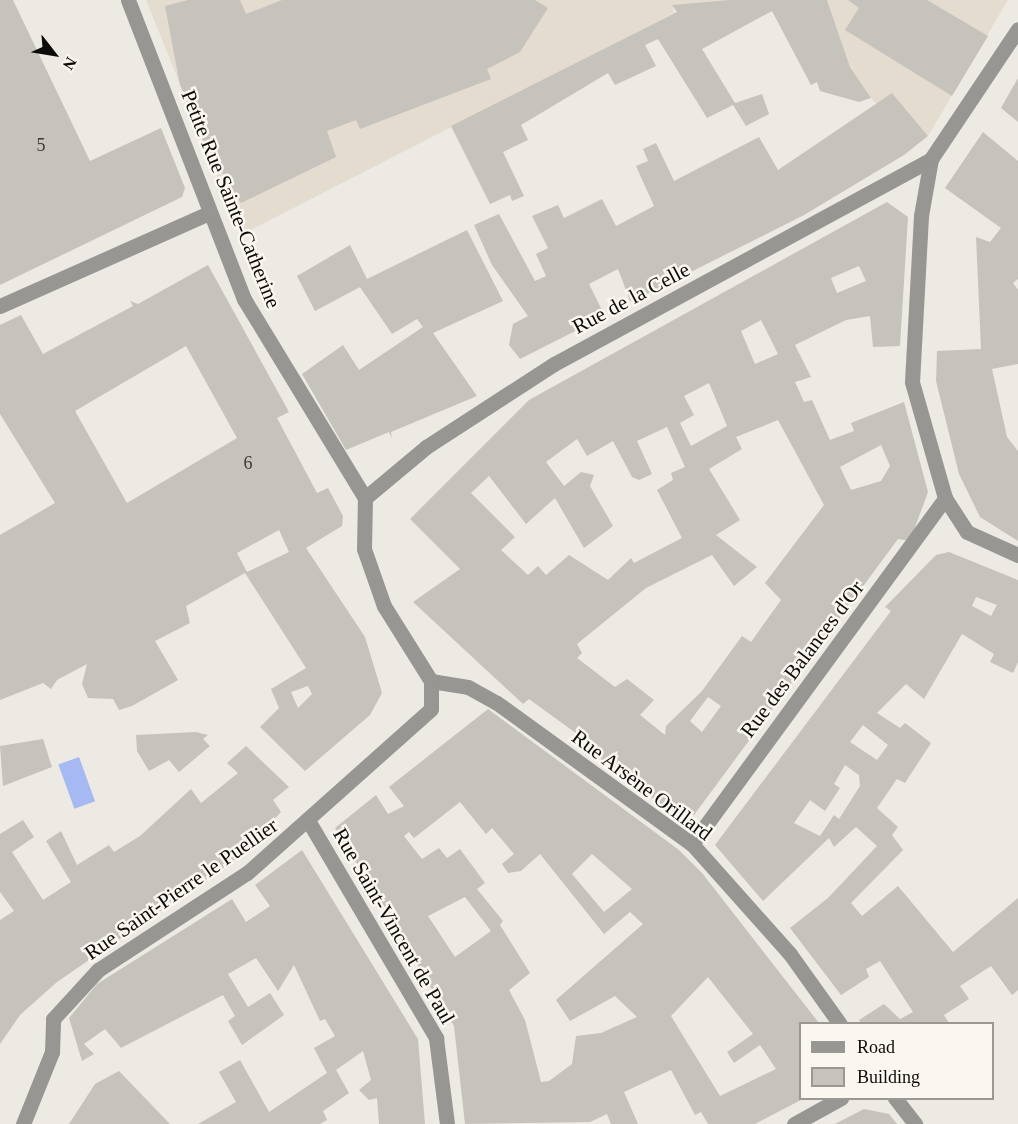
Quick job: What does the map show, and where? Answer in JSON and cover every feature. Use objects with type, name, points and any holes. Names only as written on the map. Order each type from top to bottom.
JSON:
[{"type":"street","name":"Petite Rue Sainte-Catherine","points":[[128,0],[244,299],[365,498]]},
{"type":"street","points":[[1018,29],[931,159],[921,216],[912,382],[945,498],[967,532],[1018,555]]},
{"type":"street","name":"Rue de la Celle","points":[[365,498],[462,424],[626,323],[931,159]]},
{"type":"street","points":[[0,306],[209,213]]},
{"type":"street","points":[[365,498],[364,549],[384,606],[431,681]]},
{"type":"street","name":"Rue des Balances d'Or","points":[[692,844],[945,498]]},
{"type":"street","name":"Rue Saint-Pierre le Puellier","points":[[23,1124],[52,1052],[52,1018],[90,978],[247,873],[309,822],[420,723],[430,709],[431,681]]},
{"type":"street","name":"Rue Arsène Orillard","points":[[431,681],[468,687],[497,703],[692,844],[790,954],[839,1022]]},
{"type":"street","name":"Rue Saint-Vincent de Paul","points":[[309,822],[436,1038],[447,1124]]},
{"type":"street","points":[[794,1124],[838,1100]]},
{"type":"street","points":[[897,1100],[915,1124]]},
{"type":"shaded area","points":[[146,0],[729,0],[673,5],[674,13],[241,235]]},
{"type":"shaded area","points":[[827,0],[1008,0],[928,136],[892,93],[877,105],[871,98],[850,67]]},
{"type":"water","points":[[79,757],[95,801],[74,809],[58,765]]},
{"type":"building","points":[[0,0],[13,0],[90,161],[161,128],[185,188],[182,197],[0,285]]},
{"type":"building","points":[[188,0],[240,0],[246,14],[282,0],[535,0],[548,8],[520,52],[487,69],[491,79],[360,129],[356,120],[327,131],[336,157],[241,203],[203,141],[180,85],[165,6]]},
{"type":"building","points":[[729,0],[827,0],[850,67],[871,98],[859,102],[820,91],[817,82],[811,85],[772,11],[702,49],[735,103],[762,94],[769,114],[746,126],[733,105],[707,118],[658,39],[645,45],[656,66],[615,85],[608,73],[521,125],[528,140],[503,152],[524,196],[512,201],[510,195],[490,204],[451,126],[677,12],[672,5]]},
{"type":"building","points":[[848,0],[927,0],[988,36],[952,96],[845,30],[859,8]]},
{"type":"building","points":[[1018,78],[1018,122],[1001,108]]},
{"type":"building","points":[[892,93],[928,136],[904,155],[804,215],[630,301],[618,269],[589,284],[604,314],[593,322],[520,359],[509,345],[513,324],[528,316],[492,265],[474,225],[499,214],[535,281],[546,276],[536,254],[548,248],[532,216],[558,205],[564,218],[602,199],[616,226],[654,206],[636,166],[648,161],[643,149],[656,143],[674,181],[759,137],[778,170]]},
{"type":"building","points":[[983,132],[1018,161],[1018,279],[1013,283],[1018,290],[1018,364],[992,369],[1007,437],[1018,451],[1018,541],[980,517],[959,474],[936,381],[937,351],[981,349],[976,237],[990,242],[1001,228],[945,188]]},
{"type":"building","points":[[887,202],[908,217],[900,346],[873,347],[870,316],[846,320],[795,345],[811,377],[795,382],[804,402],[812,400],[830,440],[854,431],[851,423],[904,402],[928,492],[910,541],[898,539],[694,815],[674,804],[669,810],[598,759],[602,752],[529,699],[523,704],[413,602],[460,569],[410,519],[529,400]],"holes":[[[859,266],[866,281],[837,293],[831,278]],[[761,320],[778,354],[755,364],[741,331]],[[709,383],[727,426],[691,446],[680,423],[694,415],[684,396]],[[778,420],[824,505],[765,583],[781,600],[751,642],[742,636],[702,691],[666,726],[665,735],[640,715],[654,700],[627,679],[615,687],[577,658],[582,653],[577,644],[646,588],[712,555],[734,586],[757,567],[716,535],[740,520],[709,469],[742,449],[736,437]],[[667,427],[685,467],[671,473],[673,480],[657,490],[682,538],[634,563],[631,558],[608,580],[569,555],[546,575],[538,566],[528,575],[501,550],[515,537],[471,493],[489,476],[526,524],[555,498],[584,548],[613,526],[590,486],[594,475],[581,472],[564,486],[546,462],[577,439],[587,456],[613,441],[632,477],[639,480],[652,474],[637,441]],[[881,445],[890,466],[881,481],[851,490],[840,467]],[[708,697],[721,706],[702,732],[690,721]]]},
{"type":"building","points":[[467,230],[503,301],[433,333],[477,396],[391,432],[392,438],[389,432],[346,450],[302,374],[343,345],[359,370],[423,327],[417,319],[392,334],[360,287],[315,311],[297,276],[350,245],[367,279]]},
{"type":"building","points":[[208,265],[289,412],[277,418],[317,493],[328,488],[343,516],[342,526],[306,548],[365,637],[382,693],[370,715],[305,771],[260,727],[279,708],[271,689],[306,668],[245,573],[186,606],[190,623],[155,641],[178,680],[132,706],[119,710],[113,699],[88,698],[82,684],[87,664],[57,680],[51,689],[43,683],[0,700],[0,535],[55,503],[0,414],[0,325],[21,315],[43,354],[133,306],[130,301],[138,304]],"holes":[[[186,346],[237,438],[127,503],[75,411]],[[279,530],[289,552],[247,572],[237,553]],[[308,686],[312,694],[298,708],[291,692]]]},
{"type":"building","points":[[949,552],[1018,580],[1018,662],[1013,673],[990,662],[994,654],[962,634],[924,699],[906,684],[877,713],[900,728],[905,723],[931,743],[905,783],[897,779],[877,808],[898,827],[892,835],[903,850],[851,903],[862,916],[898,886],[953,952],[1018,898],[1018,990],[1012,995],[991,966],[960,986],[969,999],[944,1015],[948,1022],[860,1022],[859,1020],[884,1004],[900,1019],[913,1012],[880,961],[866,969],[869,977],[841,995],[790,928],[828,898],[877,846],[856,827],[834,847],[829,838],[763,901],[715,845],[891,611],[885,607],[936,555]],"holes":[[[976,597],[997,605],[991,616],[972,606]],[[863,725],[888,745],[877,760],[850,742]],[[845,765],[859,775],[860,786],[839,819],[834,815],[820,836],[794,823],[810,800],[825,811],[840,788],[834,784]]]},
{"type":"building","points":[[488,709],[679,850],[702,873],[818,1022],[799,1022],[799,1100],[801,1100],[755,1124],[708,1124],[701,1112],[695,1115],[671,1070],[624,1092],[638,1124],[611,1124],[607,1114],[590,1122],[465,1124],[454,1026],[335,828],[376,795],[388,814],[404,806],[389,787]],"holes":[[[460,802],[486,834],[492,828],[514,854],[502,864],[508,873],[521,871],[540,854],[604,934],[630,912],[643,924],[556,1000],[570,1021],[615,996],[637,1017],[601,1033],[576,1036],[572,1064],[549,1081],[541,1082],[525,1020],[509,990],[530,973],[500,925],[503,921],[477,889],[485,883],[460,849],[447,858],[439,848],[422,859],[404,836],[409,832],[414,838]],[[592,854],[632,889],[604,912],[572,874]],[[465,897],[491,931],[455,957],[428,916]],[[708,977],[753,1034],[727,1052],[734,1063],[760,1045],[776,1069],[720,1096],[671,1016]]]},
{"type":"building","points":[[196,732],[208,735],[203,739],[210,746],[179,772],[169,760],[149,771],[137,751],[136,735]]},
{"type":"building","points":[[43,739],[52,767],[3,786],[0,746]]},
{"type":"building","points":[[246,746],[289,787],[273,800],[281,812],[239,857],[57,982],[20,1015],[0,1044],[0,920],[14,911],[0,892],[0,834],[23,820],[34,837],[12,852],[43,900],[71,882],[46,841],[61,831],[77,865],[109,845],[114,852],[140,836],[191,789],[201,803],[238,773],[227,763]]},
{"type":"building","points":[[302,850],[418,1039],[425,1124],[379,1124],[377,1098],[369,1100],[359,1090],[371,1080],[363,1051],[336,1070],[349,1093],[323,1111],[327,1120],[320,1124],[198,1124],[236,1102],[219,1072],[240,1060],[269,1112],[327,1073],[314,1048],[335,1036],[325,1019],[320,1021],[294,965],[278,991],[256,958],[228,974],[248,1007],[270,993],[284,1015],[242,1045],[228,1021],[235,1016],[223,995],[121,1048],[105,1029],[84,1044],[94,1054],[82,1061],[69,1018],[97,984],[232,899],[246,922],[270,906],[255,885]]},
{"type":"building","points":[[119,1071],[170,1124],[69,1124],[95,1084]]},
{"type":"building","points":[[864,1109],[889,1114],[897,1124],[835,1124]]}]
